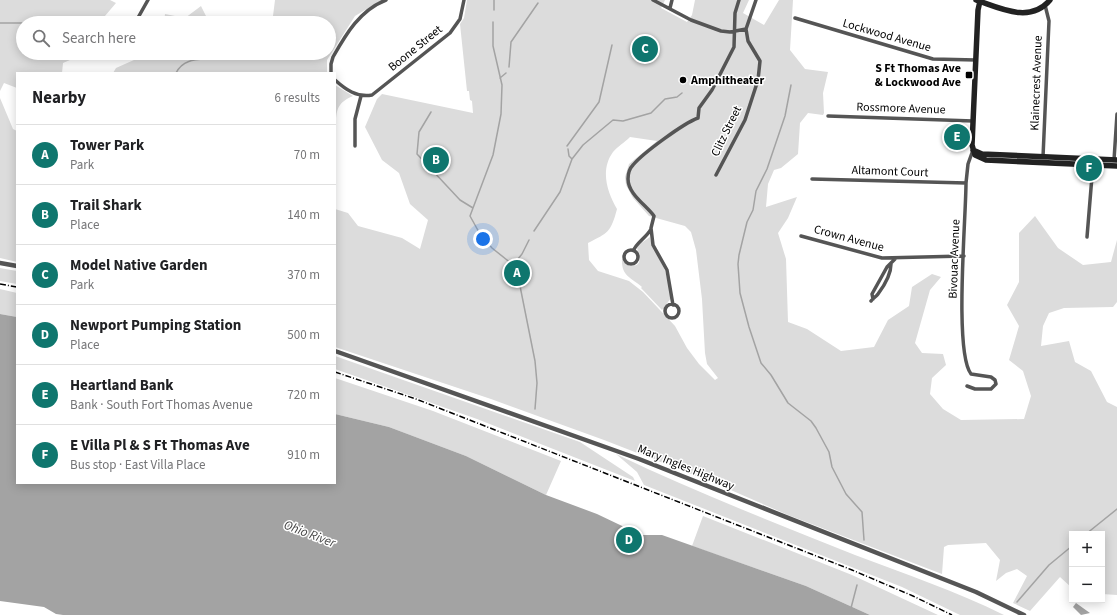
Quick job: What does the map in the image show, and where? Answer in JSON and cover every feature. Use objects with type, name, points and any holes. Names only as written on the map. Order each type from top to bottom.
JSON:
[{"type":"main road","points":[[1050,0],[1035,11],[1018,13],[978,1],[973,150],[977,157],[981,159],[1116,163]]},
{"type":"street","points":[[139,16],[148,0]]},
{"type":"street","points":[[336,52],[355,23],[363,14],[386,0]]},
{"type":"street","name":"Boone Street","points":[[361,96],[372,95],[446,36],[460,19],[464,0]]},
{"type":"street","points":[[653,0],[691,20],[727,32],[746,29],[756,0]]},
{"type":"street","points":[[670,8],[672,0]]},
{"type":"street","points":[[634,250],[635,246],[646,237],[651,228],[654,216],[630,186],[628,180],[630,169],[641,158],[684,125],[698,118],[699,108],[712,90],[734,47],[735,13],[739,0]]},
{"type":"street","name":"Klainecrest Avenue","points":[[1043,160],[1049,21],[1045,5]]},
{"type":"street","name":"Lockwood Avenue","points":[[795,18],[933,59],[976,60]]},
{"type":"street","name":"Clitz Street","points":[[716,175],[745,120],[758,80],[760,61],[748,41],[746,29]]},
{"type":"street","points":[[331,72],[332,60]]},
{"type":"street","points":[[336,81],[349,91],[361,96],[355,119],[355,146]]},
{"type":"street","points":[[1116,163],[1117,114]]},
{"type":"street","name":"Rossmore Avenue","points":[[828,116],[973,121]]},
{"type":"street","name":"Bivouac Avenue","points":[[967,386],[986,390],[991,389],[996,384],[995,380],[991,377],[973,375],[968,369],[962,341],[966,183],[968,164],[973,150]]},
{"type":"street","points":[[1087,237],[1093,162]]},
{"type":"street","name":"Altamont Court","points":[[812,179],[966,183]]},
{"type":"street","points":[[651,228],[653,245],[667,270],[674,304]]},
{"type":"street","name":"Crown Avenue","points":[[801,236],[872,256],[894,259],[964,256]]},
{"type":"street","points":[[872,300],[872,294],[887,267],[894,259]]},
{"type":"street","points":[[0,263],[16,266]]},
{"type":"street","name":"Mary Ingles Highway","points":[[336,351],[639,459],[976,592],[1024,615]]},
{"type":"shaded area","points":[[0,0],[110,0],[116,3],[105,16],[16,16],[16,60],[70,60],[63,63],[62,72],[16,72],[16,88],[4,83],[0,91]]},
{"type":"shaded area","points":[[275,0],[382,0],[355,16],[336,46],[336,16],[273,16]]},
{"type":"shaded area","points":[[467,0],[665,0],[661,8],[687,22],[692,15],[695,0],[749,0],[743,13],[764,25],[779,0],[793,0],[790,50],[805,69],[828,72],[823,93],[823,115],[808,113],[800,123],[798,154],[781,168],[774,170],[768,184],[766,207],[797,197],[788,218],[778,233],[786,259],[788,322],[807,329],[841,351],[874,347],[888,320],[909,306],[912,287],[932,274],[941,277],[930,290],[915,343],[922,353],[943,354],[946,365],[932,378],[930,394],[943,409],[961,420],[1024,419],[1031,396],[1023,371],[1009,360],[1019,326],[1007,305],[1019,282],[1019,233],[1035,216],[1058,248],[1083,265],[1111,262],[1117,240],[1117,302],[1113,307],[1064,308],[1049,313],[1043,326],[1041,346],[1069,341],[1075,362],[1091,371],[1107,402],[1117,407],[1117,595],[1105,594],[1105,531],[1069,531],[1069,585],[1060,577],[1030,611],[1013,603],[1027,576],[1017,569],[1006,573],[996,581],[1000,560],[986,543],[948,545],[944,547],[942,574],[788,515],[717,484],[604,440],[491,399],[336,347],[336,209],[348,213],[358,226],[402,238],[420,249],[428,220],[410,204],[399,173],[382,160],[365,127],[377,99],[382,94],[473,113],[472,101],[470,100],[469,91],[467,91],[460,24],[464,18]],"holes":[[[630,137],[657,141],[629,164],[625,177],[626,185],[633,198],[649,216],[685,226],[691,232],[696,250],[702,299],[705,353],[707,364],[718,378],[715,380],[699,364],[687,348],[675,326],[643,292],[629,281],[598,271],[589,260],[588,243],[608,231],[613,223],[617,209],[610,195],[606,181],[609,159],[613,152]]]},
{"type":"shaded area","points":[[201,6],[206,16],[188,16]]},
{"type":"shaded area","points":[[165,14],[175,16],[165,16]]},
{"type":"shaded area","points":[[134,60],[327,60],[327,72],[114,72],[116,68]]},
{"type":"shaded area","points":[[336,86],[353,96],[342,102],[339,106],[336,123]]},
{"type":"shaded area","points":[[0,98],[13,129],[16,130],[16,262],[0,258]]},
{"type":"shaded area","points":[[650,237],[653,247],[665,270],[671,298],[662,310],[641,288],[642,287],[625,273],[622,264],[622,258],[629,266],[634,266],[637,264],[639,259],[637,246]]},
{"type":"shaded area","points":[[0,268],[16,271],[16,284],[0,281]]},
{"type":"shaded area","points":[[0,289],[16,293],[16,317],[0,314]]},
{"type":"shaded area","points":[[336,356],[580,442],[633,477],[635,481],[477,419],[336,369]]},
{"type":"shaded area","points":[[336,378],[433,411],[561,461],[546,495],[466,456],[389,427],[336,414]]},
{"type":"shaded area","points":[[616,454],[734,506],[855,555],[949,590],[1004,615],[960,615],[902,587],[644,485],[637,472]]},
{"type":"shaded area","points":[[703,516],[852,575],[938,615],[870,615],[806,586],[692,546]]},
{"type":"water","name":"Ohio River","points":[[0,314],[16,317],[16,484],[336,484],[336,414],[389,427],[466,456],[546,495],[597,514],[641,535],[662,535],[806,586],[870,615],[63,615],[56,614],[44,607],[0,601]]},
{"type":"water","points":[[1076,603],[1090,613],[1081,615],[1073,607]]},
{"type":"waterway","points":[[494,0],[494,10]]},
{"type":"waterway","points":[[509,67],[511,42],[538,3]]},
{"type":"waterway","points":[[493,22],[493,46],[502,85],[501,114],[493,155],[470,216],[480,234],[492,248],[512,264],[519,281],[535,361],[537,383],[535,409]]},
{"type":"waterway","points":[[0,23],[16,23]]},
{"type":"waterway","points":[[567,146],[599,102],[612,45]]},
{"type":"waterway","points":[[177,72],[183,64],[193,60]]},
{"type":"waterway","points":[[500,78],[506,73]]},
{"type":"waterway","points":[[791,85],[785,116],[767,169],[756,191],[753,210],[747,222],[738,264],[740,293],[761,363],[771,375],[788,403],[811,421],[816,428],[829,452],[832,467],[846,494],[862,512],[864,540]]},
{"type":"waterway","points":[[534,231],[560,192],[572,159],[583,145],[613,120],[623,121],[651,113],[665,99],[677,97],[682,93]]},
{"type":"waterway","points":[[431,112],[419,132],[417,154],[460,200],[473,208]]},
{"type":"waterway","points":[[568,149],[569,156],[572,159]]},
{"type":"waterway","points":[[513,265],[522,254],[529,240]]},
{"type":"waterway","points":[[1090,531],[1117,509]]},
{"type":"waterway","points":[[1017,602],[1049,565],[1069,548]]},
{"type":"waterway","points":[[851,608],[857,585]]},
{"type":"railway","points":[[0,284],[16,287]]},
{"type":"railway","points":[[336,372],[416,399],[852,570],[913,596],[952,615]]},
{"type":"place","name":"Model Native Garden","points":[[645,49]]},
{"type":"place","name":"S Ft Thomas Ave & Lockwood Ave","points":[[969,75]]},
{"type":"place","name":"Amphitheater","points":[[683,80]]},
{"type":"place","name":"Heartland Bank","points":[[957,137]]},
{"type":"place","name":"Trail Shark","points":[[436,160]]},
{"type":"place","name":"E Villa Pl & S Ft Thomas Ave","points":[[1089,168]]},
{"type":"place","name":"Tower Park","points":[[517,273]]},
{"type":"place","name":"Newport Pumping Station","points":[[629,540]]}]
